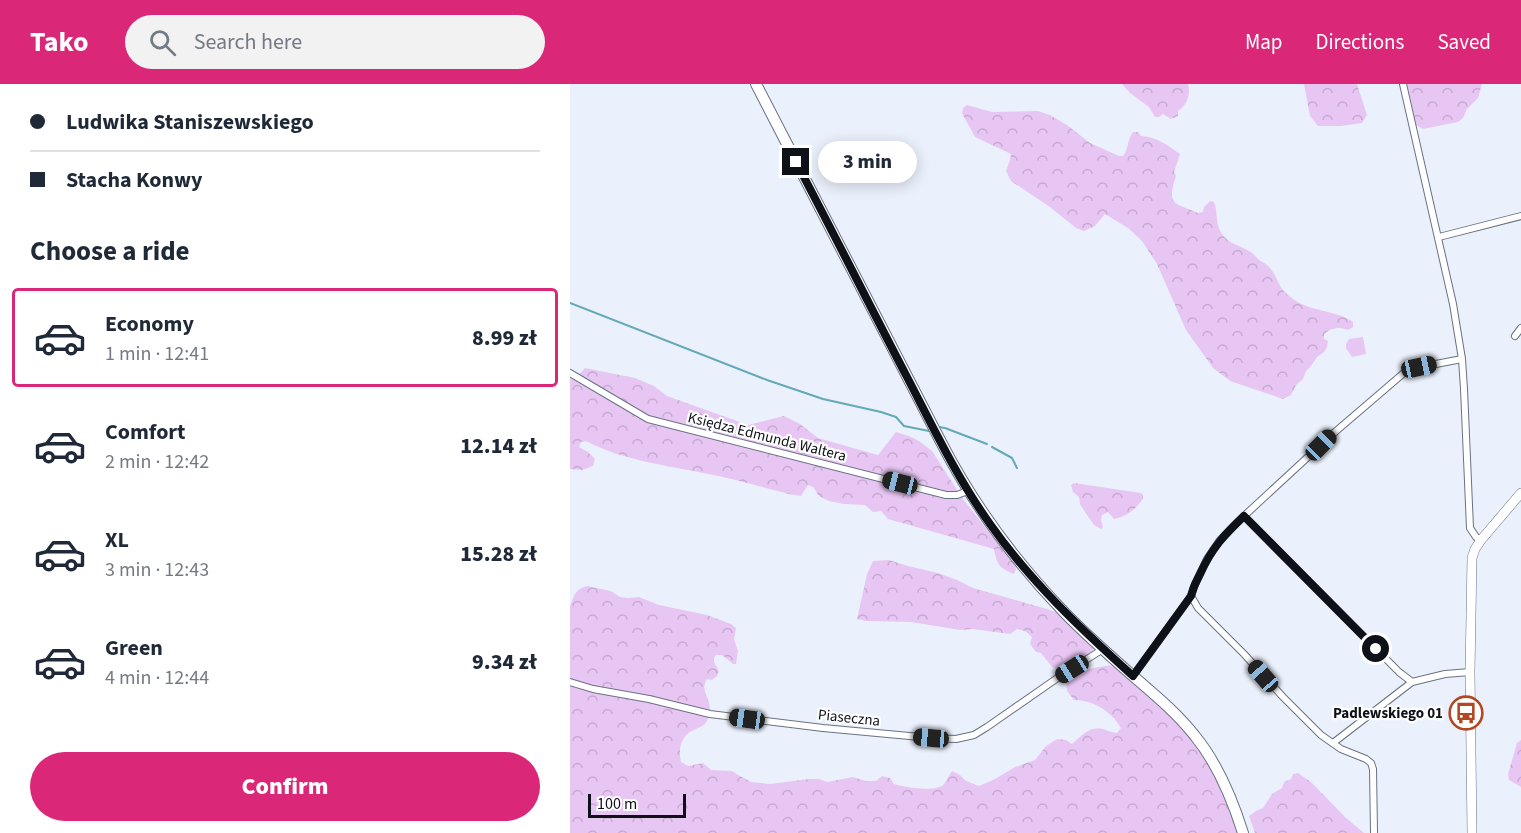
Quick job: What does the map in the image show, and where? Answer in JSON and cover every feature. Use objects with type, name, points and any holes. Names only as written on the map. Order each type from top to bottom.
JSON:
[{"type":"main road","points":[[756,84],[930,422],[968,491],[990,525],[1062,610],[1185,723],[1213,762],[1227,789],[1243,833]]},
{"type":"street","points":[[1403,84],[1453,304],[1462,359],[1469,522],[1472,533],[1481,540]]},
{"type":"street","points":[[1439,237],[1521,216]]},
{"type":"street","points":[[1515,336],[1521,328]]},
{"type":"street","points":[[1133,676],[1191,596],[1210,553],[1244,516],[1399,376],[1415,368],[1462,359]]},
{"type":"street","name":"Księdza Edmunda Waltera","points":[[570,373],[648,419],[946,495],[957,495],[968,491]]},
{"type":"street","points":[[1472,833],[1470,672],[1472,558],[1481,540],[1521,493]]},
{"type":"street","points":[[1244,516],[1399,672],[1412,682]]},
{"type":"street","points":[[1191,596],[1198,608],[1321,735],[1341,748],[1365,759],[1373,766],[1374,832]]},
{"type":"street","name":"Piaseczna","points":[[570,682],[711,714],[823,728],[956,739],[974,735],[1103,649]]},
{"type":"street","points":[[1333,743],[1412,682],[1456,672],[1470,672]]},
{"type":"green space","points":[[1122,84],[1188,84],[1189,96],[1184,106],[1178,111],[1178,116],[1171,119],[1163,114],[1155,117],[1149,107]]},
{"type":"green space","points":[[1304,84],[1357,84],[1367,115],[1362,123],[1318,126],[1310,116]]},
{"type":"green space","points":[[1407,84],[1482,84],[1478,98],[1458,122],[1423,129],[1416,125]]},
{"type":"green space","points":[[967,105],[992,112],[1038,111],[1050,115],[1090,143],[1119,156],[1125,153],[1133,132],[1167,145],[1180,154],[1174,172],[1176,176],[1172,193],[1178,205],[1198,213],[1203,212],[1204,207],[1210,201],[1214,202],[1218,226],[1222,234],[1267,265],[1287,294],[1303,305],[1347,318],[1353,322],[1353,327],[1348,330],[1335,328],[1324,334],[1324,339],[1328,341],[1324,352],[1306,371],[1291,395],[1283,399],[1230,381],[1213,368],[1186,330],[1157,264],[1142,241],[1128,228],[1105,214],[1095,226],[1084,231],[1076,228],[1011,181],[1006,171],[1011,154],[975,137],[962,113],[963,108]]},
{"type":"green space","points":[[1363,337],[1366,354],[1352,357],[1346,344],[1349,339]]},
{"type":"green space","points":[[585,368],[635,378],[654,386],[667,396],[748,425],[784,416],[800,424],[818,438],[878,455],[896,432],[909,436],[932,451],[963,499],[1012,559],[1016,569],[1014,574],[1000,565],[994,549],[888,519],[881,511],[873,512],[865,505],[829,501],[819,496],[813,487],[808,485],[801,496],[789,494],[725,477],[629,457],[586,441],[581,442],[579,447],[595,459],[593,466],[582,470],[570,469],[570,378],[574,380]]},
{"type":"green space","points":[[1074,483],[1141,493],[1143,499],[1123,516],[1114,519],[1108,512],[1102,515],[1103,527],[1101,529],[1094,525],[1080,504],[1079,497],[1073,492],[1071,485]]},
{"type":"green space","points":[[889,560],[938,573],[973,588],[1058,613],[1094,647],[1090,655],[1061,669],[1052,667],[1030,644],[1032,637],[1025,631],[1017,629],[1010,634],[973,629],[960,630],[911,622],[857,619],[867,574],[873,561]]},
{"type":"green space","points":[[587,586],[611,591],[620,597],[639,597],[659,605],[707,615],[736,628],[734,639],[738,651],[736,664],[722,655],[716,655],[714,662],[719,671],[712,680],[707,679],[704,689],[710,707],[708,719],[704,725],[690,732],[683,739],[680,752],[681,762],[688,766],[703,763],[711,770],[732,771],[751,782],[770,784],[809,779],[827,782],[853,777],[876,781],[882,776],[890,778],[894,784],[927,789],[940,787],[952,771],[966,781],[979,786],[1015,767],[1035,760],[1046,746],[1057,739],[1066,740],[1072,744],[1086,732],[1098,728],[1117,733],[1121,728],[1107,712],[1095,704],[1074,700],[1067,691],[1066,680],[1083,671],[1114,665],[1179,721],[1203,752],[1216,775],[1239,833],[570,833],[570,606],[577,591]]},
{"type":"green space","points":[[1521,740],[1521,787],[1509,780],[1508,774],[1517,743]]},
{"type":"green space","points":[[1298,773],[1311,782],[1364,833],[1255,833],[1249,816],[1263,808],[1272,794],[1282,788],[1284,782],[1291,779],[1293,774]]},
{"type":"waterway","points":[[570,303],[767,380],[823,399],[881,412],[896,417],[904,426],[929,431]]},
{"type":"waterway","points":[[939,427],[987,444]]},
{"type":"waterway","points":[[992,447],[1012,458],[1017,468]]},
{"type":"place","name":"Padlewskiego 01","points":[[1466,713]]},
{"type":"route","points":[[796,162],[940,442],[976,504],[1017,559],[1062,610],[1133,676],[1191,596],[1210,553],[1244,516],[1376,649]]}]
